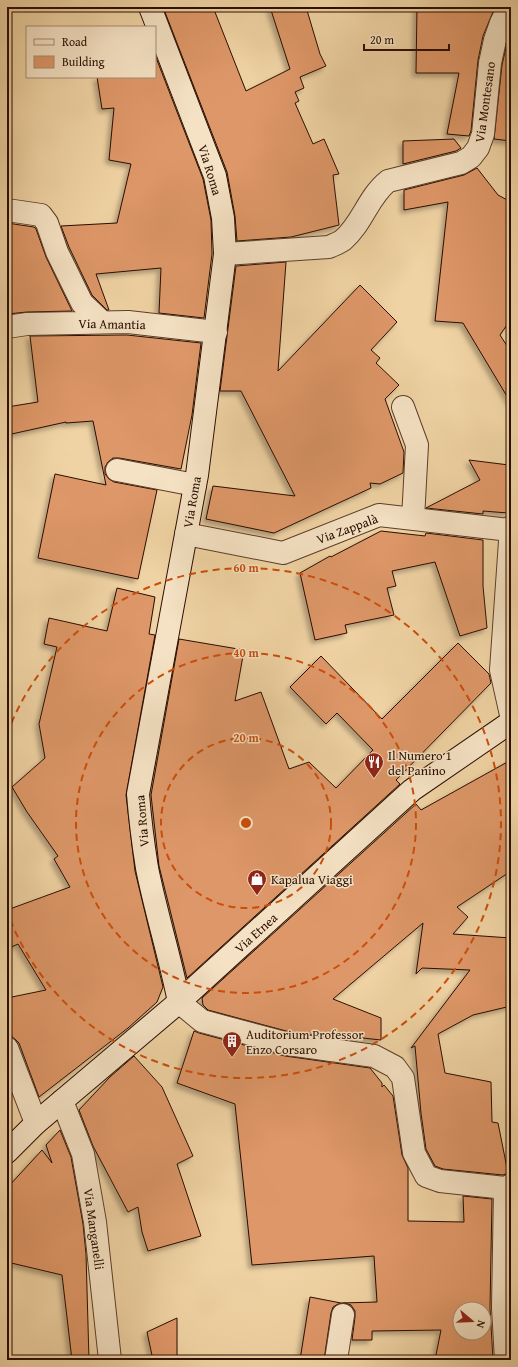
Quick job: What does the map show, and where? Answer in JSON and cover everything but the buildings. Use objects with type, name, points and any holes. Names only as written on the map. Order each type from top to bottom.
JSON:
[{"type":"street","name":"Via Roma","points":[[150,7],[215,176],[223,218],[225,254],[195,485],[138,794],[141,829],[148,869],[174,975],[179,1002]]},
{"type":"street","name":"Via Montesano","points":[[225,254],[329,247],[342,241],[353,230],[375,194],[388,181],[461,163],[470,157],[478,148],[482,134],[494,40],[509,7]]},
{"type":"street","points":[[7,210],[41,215],[47,223],[56,252],[82,303],[102,322]]},
{"type":"street","name":"Via Amantia","points":[[7,327],[27,324],[128,322],[216,332]]},
{"type":"street","points":[[403,407],[417,445],[413,519]]},
{"type":"street","points":[[117,470],[195,485]]},
{"type":"street","name":"Via Zappalà","points":[[186,534],[283,553],[379,515],[511,528]]},
{"type":"street","points":[[511,528],[501,670],[511,715]]},
{"type":"street","name":"Via Etnea","points":[[7,1152],[36,1123],[179,1002],[412,790],[511,722]]},
{"type":"street","points":[[179,1002],[202,1021],[288,1044],[374,1056],[395,1067],[403,1078],[414,1154],[426,1176],[440,1181],[508,1187],[503,1308],[506,1360]]},
{"type":"street","points":[[7,1048],[36,1123]]},
{"type":"street","name":"Via Manganelli","points":[[62,1101],[83,1154],[95,1222],[110,1360]]},
{"type":"street","points":[[336,1360],[344,1315]]},
{"type":"place","name":"Il Numero 1 del Panino","points":[[374,779]]},
{"type":"place","name":"Kapalua Viaggi","points":[[257,896]]},
{"type":"place","name":"Auditorium Professor Enzo Corsaro","points":[[232,1058]]}]
